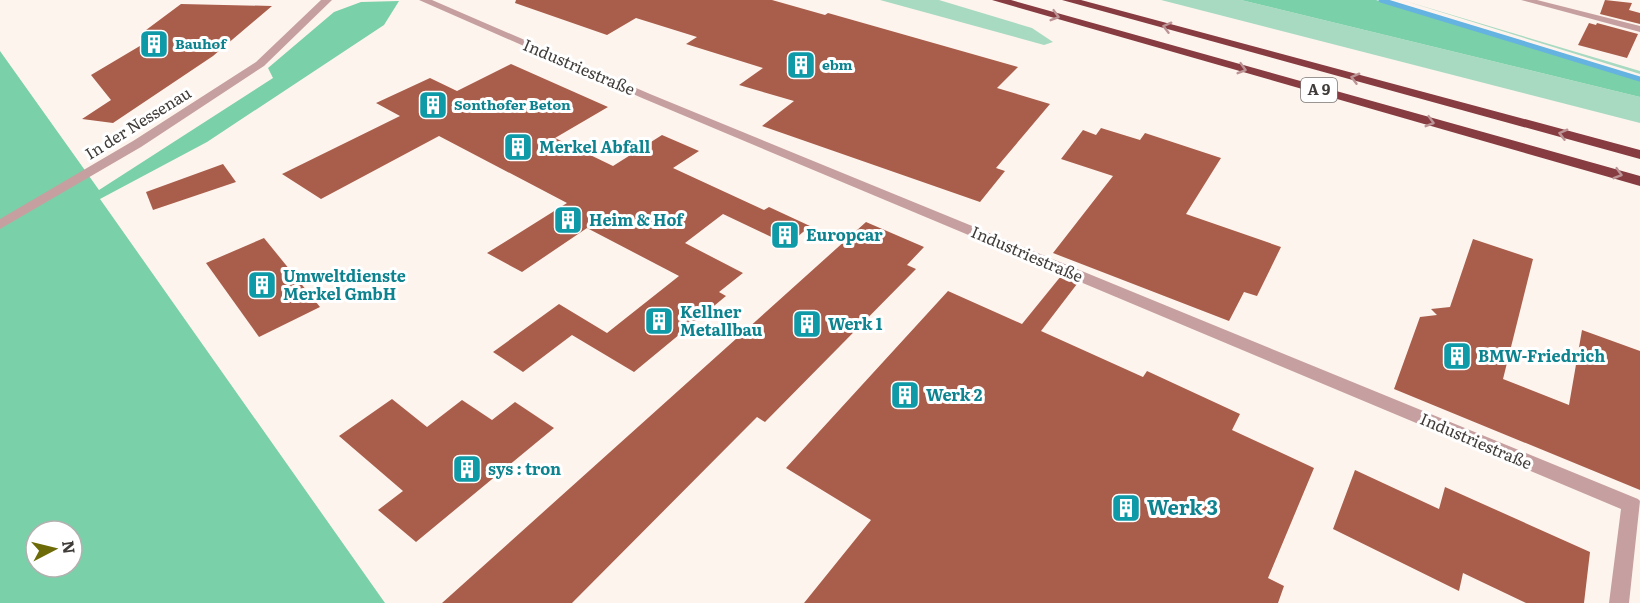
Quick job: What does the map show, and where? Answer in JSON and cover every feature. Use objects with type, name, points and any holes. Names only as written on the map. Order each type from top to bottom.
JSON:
[{"type":"highway","name":"A 9","points":[[998,0],[1640,181]]},
{"type":"highway","name":"A 9","points":[[1068,0],[1640,155]]},
{"type":"street","name":"In der Nessenau","points":[[0,225],[222,90],[266,59],[327,0]]},
{"type":"street","name":"Industriestraße","points":[[424,0],[674,108],[1636,507],[1619,603]]},
{"type":"street","points":[[1526,0],[1640,29]]},
{"type":"green space","points":[[880,0],[939,0],[1032,28],[1053,42],[1044,45]]},
{"type":"green space","points":[[1161,0],[1241,0],[1640,97],[1640,123]]},
{"type":"green space","points":[[1241,0],[1376,0],[1640,80],[1640,97]]},
{"type":"green space","points":[[1402,0],[1640,71],[1640,74]]},
{"type":"green space","points":[[399,1],[384,25],[207,142],[100,199],[385,603],[0,603],[0,51],[99,190],[273,78],[268,68],[334,12],[361,2]]},
{"type":"building","points":[[516,0],[772,0],[825,15],[828,13],[1018,67],[997,88],[1050,104],[996,168],[1005,171],[980,202],[762,126],[794,101],[739,85],[763,68],[686,44],[697,37],[636,18],[607,35],[515,3]]},
{"type":"building","points":[[1605,0],[1632,3],[1629,10],[1640,13],[1640,24],[1600,14]]},
{"type":"building","points":[[181,4],[272,6],[213,56],[113,123],[82,119],[111,100],[91,75],[160,34],[142,33]]},
{"type":"building","points":[[1589,23],[1638,34],[1627,58],[1578,45]]},
{"type":"building","points":[[511,64],[608,107],[555,138],[613,166],[662,135],[699,151],[673,168],[764,210],[769,207],[810,226],[788,245],[723,214],[685,243],[743,273],[719,292],[726,296],[634,372],[572,335],[523,372],[493,352],[559,304],[607,333],[679,276],[587,228],[522,272],[487,253],[567,203],[439,136],[321,199],[282,174],[400,116],[376,103],[430,78],[457,91]]},
{"type":"building","points":[[1101,128],[1140,140],[1145,133],[1221,158],[1186,214],[1281,247],[1257,296],[1244,292],[1229,321],[1053,253],[1113,176],[1061,159],[1083,130],[1096,135]]},
{"type":"building","points":[[223,164],[236,182],[153,210],[146,192]]},
{"type":"building","points":[[866,222],[924,247],[907,265],[916,269],[765,422],[757,417],[572,603],[442,603]]},
{"type":"building","name":"Umweltdienste Merkel GmbH","points":[[264,238],[320,307],[259,337],[206,263]]},
{"type":"building","points":[[1473,239],[1533,259],[1503,379],[1569,405],[1582,330],[1640,351],[1640,490],[1394,389],[1420,317],[1437,315],[1431,309],[1450,307]]},
{"type":"building","points":[[1061,276],[1077,284],[1041,331],[1143,377],[1147,371],[1240,414],[1232,430],[1314,468],[1268,578],[1284,586],[1278,603],[804,603],[871,520],[786,468],[948,291],[1022,324]]},
{"type":"building","points":[[392,399],[427,427],[462,400],[492,420],[515,402],[554,428],[416,542],[378,510],[403,491],[339,436]]},
{"type":"building","points":[[1355,470],[1439,509],[1445,487],[1590,552],[1584,603],[1526,603],[1463,573],[1459,591],[1333,529]]},
{"type":"waterway","points":[[1381,0],[1640,79]]},
{"type":"place","name":"Bauhof","points":[[154,44]]},
{"type":"place","name":"ebm","points":[[801,65]]},
{"type":"place","name":"Sonthofer Beton","points":[[433,105]]},
{"type":"place","name":"Merkel Abfall","points":[[518,147]]},
{"type":"place","name":"Heim & Hof","points":[[568,220]]},
{"type":"place","name":"Europcar","points":[[785,235]]},
{"type":"place","name":"Umweltdienste Merkel GmbH","points":[[262,285]]},
{"type":"place","name":"Kellner Metallbau","points":[[659,321]]},
{"type":"place","name":"Werk 1","points":[[807,324]]},
{"type":"place","name":"BMW-Friedrich","points":[[1457,356]]},
{"type":"place","name":"Werk 2","points":[[905,395]]},
{"type":"place","name":"sys : tron","points":[[467,469]]},
{"type":"place","name":"Werk 3","points":[[1126,508]]}]
